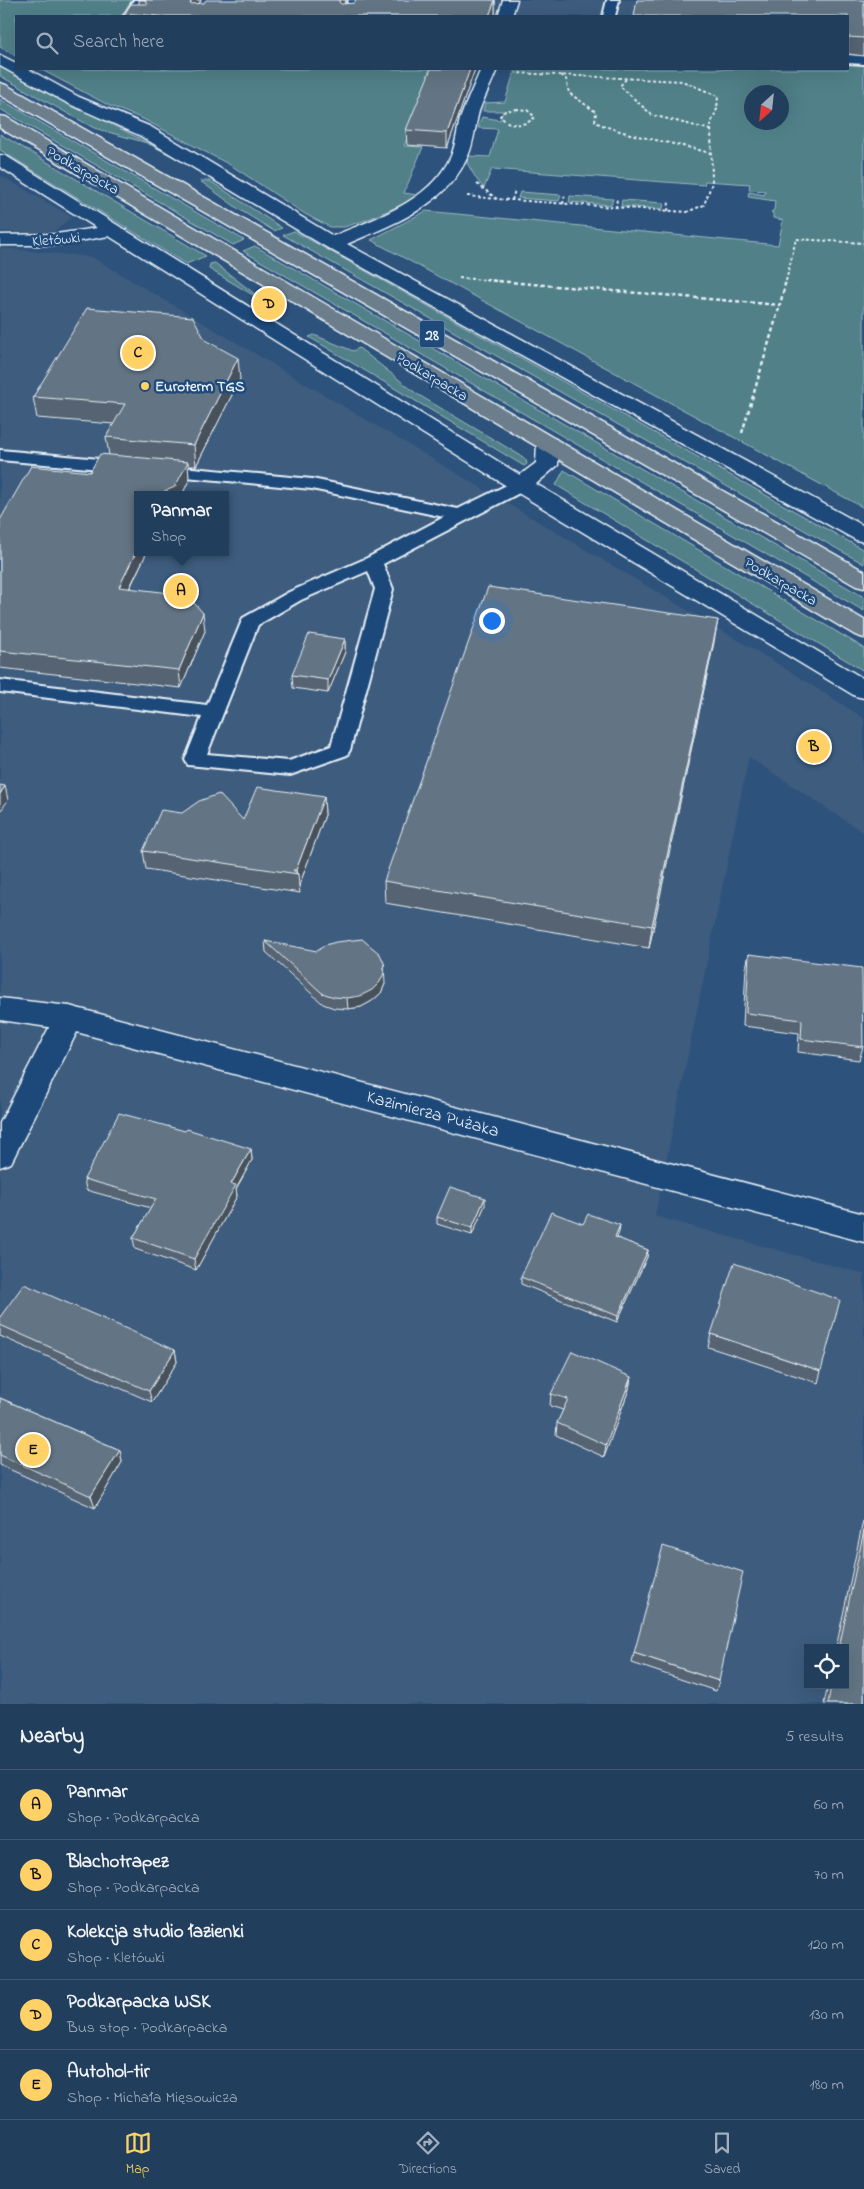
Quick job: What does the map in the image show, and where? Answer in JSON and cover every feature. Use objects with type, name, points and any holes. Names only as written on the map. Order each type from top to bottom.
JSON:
[{"type":"main road","name":"Podkarpacka","points":[[0,88],[864,581]]},
{"type":"main road","name":"Podkarpacka","points":[[0,121],[864,630]]},
{"type":"street","points":[[505,15],[510,0]]},
{"type":"street","points":[[0,60],[15,68]]},
{"type":"street","points":[[18,70],[73,100],[145,131],[332,243],[864,535]]},
{"type":"street","points":[[332,243],[418,204],[441,184],[458,158],[470,115],[488,70]]},
{"type":"street","points":[[0,160],[521,485],[864,690]]},
{"type":"street","name":"Kletówki","points":[[0,240],[26,242],[68,239],[85,237],[111,230]]},
{"type":"street","points":[[521,485],[547,465],[548,444]]},
{"type":"street","name":"Kazimierza Pużaka","points":[[0,1009],[69,1018],[864,1228]]},
{"type":"street","points":[[0,1154],[69,1018]]},
{"type":"lane","points":[[130,15],[140,0]]},
{"type":"lane","points":[[348,15],[355,0]]},
{"type":"lane","points":[[609,15],[613,0]]},
{"type":"lane","points":[[849,59],[864,60]]},
{"type":"lane","points":[[0,455],[312,484],[460,515]]},
{"type":"lane","points":[[373,562],[384,589],[340,750],[290,768],[195,760],[250,622],[295,596],[373,562],[460,515],[521,485]]},
{"type":"lane","points":[[0,686],[214,712]]},
{"type":"path","points":[[458,158],[463,162],[479,187],[497,199],[687,212],[704,205],[712,183],[711,123],[717,109],[718,96],[682,81],[488,70]]},
{"type":"path","points":[[560,75],[566,79],[569,93],[596,112],[595,122],[609,128],[681,144],[713,154]]},
{"type":"path","points":[[626,78],[620,86],[652,115],[711,130]]},
{"type":"path","points":[[521,109],[532,112],[536,117],[534,120],[516,124],[506,122],[500,118],[505,111],[521,109]]},
{"type":"path","points":[[512,200],[515,190]]},
{"type":"path","points":[[563,204],[565,194]]},
{"type":"path","points":[[616,208],[618,198]]},
{"type":"path","points":[[668,211],[669,202]]},
{"type":"path","points":[[742,433],[780,306],[796,239],[805,238],[864,243]]},
{"type":"path","points":[[455,278],[780,306]]},
{"type":"shaded area","points":[[132,0],[864,0],[864,65],[849,64],[849,15],[122,15]]},
{"type":"shaded area","points":[[0,175],[72,217],[54,231],[29,233],[0,231]]},
{"type":"shaded area","points":[[0,248],[92,257],[770,659],[864,718],[864,833],[749,757],[655,1216],[864,1274],[864,1704],[0,1704]]},
{"type":"green space","points":[[0,0],[132,0],[122,15],[15,15],[15,55],[0,47]]},
{"type":"green space","points":[[849,64],[864,65],[864,508],[371,240],[426,211],[778,245],[783,220],[773,218],[773,213],[771,212],[774,210],[775,201],[748,197],[749,192],[764,195],[766,191],[749,190],[750,184],[705,181],[704,185],[492,169],[484,188],[467,163],[469,156],[490,157],[498,129],[478,128],[482,117],[500,120],[503,111],[483,111],[485,103],[505,102],[515,70],[849,70]]},
{"type":"green space","points":[[0,67],[170,154],[226,184],[147,143],[94,128],[0,76]]},
{"type":"green space","points":[[42,70],[430,70],[427,76],[431,77],[404,146],[423,147],[404,193],[417,195],[401,205],[344,227],[330,227],[305,214],[232,166],[143,119],[110,106]]},
{"type":"green space","points":[[0,99],[244,240],[233,245],[0,109]]},
{"type":"green space","points":[[0,134],[206,256],[186,264],[0,150]]},
{"type":"green space","points":[[200,181],[210,181],[282,228],[274,231],[240,210]]},
{"type":"green space","points":[[520,192],[561,195],[559,201],[518,198]]},
{"type":"green space","points":[[570,196],[613,199],[611,205],[569,202]]},
{"type":"green space","points":[[622,200],[664,203],[663,209],[621,206]]},
{"type":"green space","points":[[294,231],[864,550],[864,564],[283,235]]},
{"type":"green space","points":[[255,246],[864,597],[864,611],[243,251]]},
{"type":"green space","points":[[215,263],[255,294],[253,295],[209,269],[210,264]]},
{"type":"green space","points":[[314,335],[353,351],[359,348],[417,394],[523,457],[527,464],[524,466],[309,337]]},
{"type":"green space","points":[[564,470],[864,648],[864,671],[556,485]]},
{"type":"building","points":[[145,0],[192,0],[190,4],[204,3],[206,0],[340,0],[341,4],[354,3],[356,0],[495,0],[489,15],[147,15],[125,13],[131,4],[147,4]]},
{"type":"building","points":[[637,0],[864,0],[864,38],[849,37],[849,15],[634,15]]},
{"type":"building","points":[[431,70],[470,70],[447,133],[406,130]]},
{"type":"building","points":[[87,308],[193,317],[205,340],[238,358],[194,445],[106,437],[125,404],[33,397]]},
{"type":"building","points":[[100,454],[188,462],[175,487],[165,491],[134,491],[134,556],[119,587],[187,595],[203,613],[179,670],[0,651],[0,520],[31,466],[90,472]]},
{"type":"building","points":[[488,587],[718,620],[652,926],[384,881]]},
{"type":"building","points":[[309,634],[345,639],[328,680],[292,675]]},
{"type":"building","points":[[0,785],[5,786],[0,794]]},
{"type":"building","points":[[257,787],[324,797],[296,870],[293,870],[298,874],[143,851],[161,810],[182,813],[199,801],[219,794],[243,820]]},
{"type":"building","points":[[362,939],[380,954],[384,963],[384,973],[380,982],[372,990],[360,996],[347,998],[334,997],[322,993],[265,941],[317,951],[325,945],[336,942]]},
{"type":"building","points":[[749,954],[862,968],[863,1047],[801,1039],[802,1020],[746,1013]]},
{"type":"building","points":[[119,1113],[185,1131],[187,1129],[251,1149],[231,1184],[236,1185],[194,1259],[133,1238],[156,1199],[84,1179]]},
{"type":"building","points":[[450,1187],[485,1198],[472,1228],[437,1217]]},
{"type":"building","points":[[551,1212],[583,1224],[588,1214],[620,1225],[615,1237],[648,1250],[618,1316],[521,1277]]},
{"type":"building","points":[[734,1263],[840,1300],[821,1371],[711,1334]]},
{"type":"building","points":[[24,1284],[175,1350],[149,1391],[0,1325],[0,1317]]},
{"type":"building","points":[[572,1351],[631,1377],[606,1445],[557,1423],[568,1399],[551,1394]]},
{"type":"building","points":[[0,1398],[120,1450],[91,1496],[0,1455]]},
{"type":"building","points":[[864,1530],[864,1704],[828,1704],[830,1689],[849,1689],[849,1644],[840,1644]]},
{"type":"building","points":[[663,1546],[743,1572],[719,1681],[634,1653]]},
{"type":"place","name":"Podkarpacka WSK","points":[[269,304]]},
{"type":"place","name":"Kolekcja studio łazienki","points":[[138,353]]},
{"type":"place","name":"Euroterm TGS","points":[[145,386]]},
{"type":"place","name":"Panmar","points":[[181,591]]},
{"type":"place","name":"Blachotrapez","points":[[814,747]]},
{"type":"place","name":"Autohol-tir","points":[[33,1450]]}]
